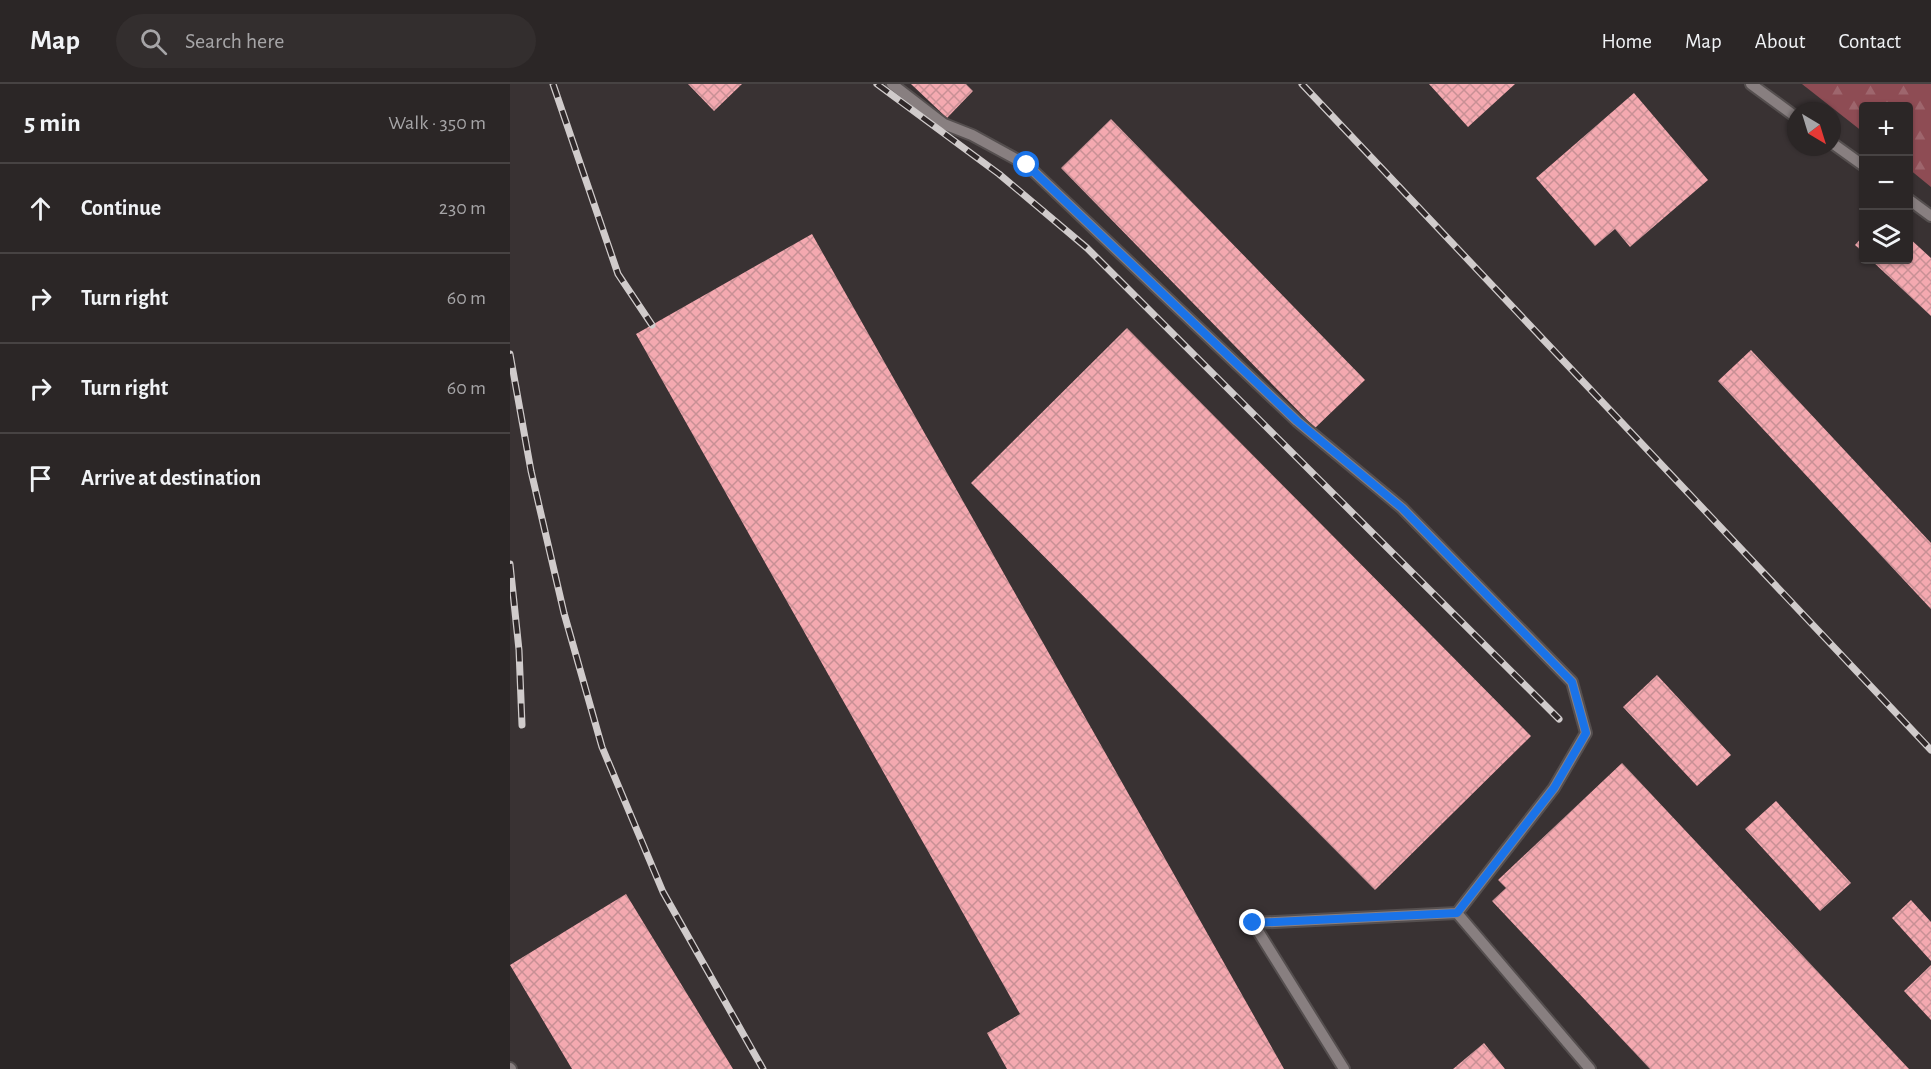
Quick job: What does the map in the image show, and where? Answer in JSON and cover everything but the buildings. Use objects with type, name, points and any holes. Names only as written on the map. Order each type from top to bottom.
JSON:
[{"type":"lane","points":[[892,84],[944,124],[972,135],[1027,165],[1297,421],[1402,508],[1572,682],[1586,733],[1554,788],[1457,913],[1253,923],[1344,1069]]},
{"type":"lane","points":[[1751,84],[1787,110]]},
{"type":"lane","points":[[1841,150],[1859,163]]},
{"type":"lane","points":[[1913,203],[1931,216]]},
{"type":"lane","points":[[1457,913],[1590,1069]]},
{"type":"green space","points":[[1802,84],[1931,84],[1931,187],[1913,172],[1913,102],[1859,102],[1859,129],[1841,115],[1841,102],[1825,102]]},
{"type":"railway","points":[[553,84],[618,274],[652,325]]},
{"type":"railway","points":[[877,84],[999,174],[1087,248],[1559,719]]},
{"type":"railway","points":[[1302,84],[1931,750]]},
{"type":"railway","points":[[510,354],[531,471],[564,613],[602,747],[663,892],[763,1069]]},
{"type":"railway","points":[[510,564],[519,650],[522,725]]},
{"type":"route","points":[[1027,165],[1297,421],[1402,508],[1572,682],[1586,733],[1554,788],[1457,913],[1253,923]]}]
